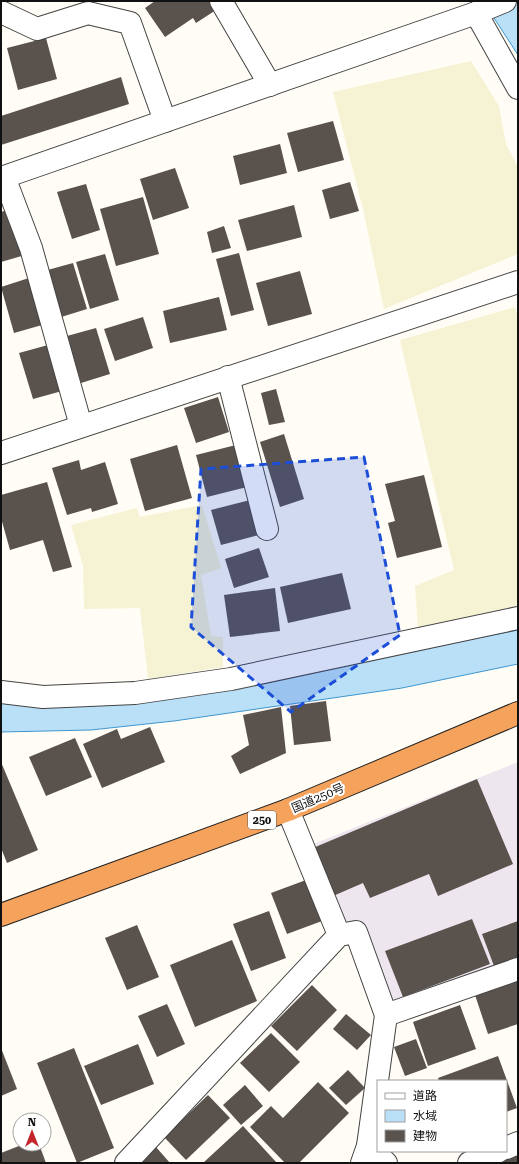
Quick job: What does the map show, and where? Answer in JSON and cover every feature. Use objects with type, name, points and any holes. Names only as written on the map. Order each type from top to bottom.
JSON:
[{"type":"highway","name":"国道250号","points":[[1,915],[288,810],[518,713]]},
{"type":"street","points":[[221,1],[270,85]]},
{"type":"street","points":[[81,426],[31,248],[2,178],[476,13],[505,1]]},
{"type":"street","points":[[1,12],[37,29],[88,13],[130,23],[165,121]]},
{"type":"street","points":[[476,13],[518,88]]},
{"type":"street","points":[[1,453],[518,282]]},
{"type":"street","points":[[228,377],[267,529]]},
{"type":"street","points":[[1,692],[43,697],[135,693],[223,680],[518,618]]},
{"type":"street","points":[[288,810],[339,935]]},
{"type":"street","points":[[126,1163],[339,935],[356,932],[386,1015],[365,1154],[386,1163]]},
{"type":"street","points":[[386,1015],[518,969]]},
{"type":"street","points":[[507,1148],[518,1143]]},
{"type":"street","points":[[469,1163],[496,1152]]},
{"type":"highlighted area","points":[[364,457],[400,635],[291,712],[191,627],[201,469]]},
{"type":"shaded area","points":[[471,61],[499,106],[506,144],[518,167],[518,254],[384,309],[363,209],[333,92]]},
{"type":"shaded area","points":[[515,307],[518,319],[518,606],[418,628],[415,586],[454,570],[400,340]]},
{"type":"shaded area","points":[[202,505],[221,568],[201,575],[211,636],[223,637],[223,667],[148,679],[140,608],[84,609],[83,566],[71,525],[137,508],[140,517]]},
{"type":"shaded area","points":[[518,762],[518,960],[401,1005],[391,1000],[358,921],[339,921],[306,847]]},
{"type":"water","points":[[483,1],[518,1],[518,55]]},
{"type":"water","points":[[518,630],[518,664],[402,688],[174,721],[91,730],[1,732],[1,703],[17,705],[348,664]]},
{"type":"building","points":[[155,1],[209,1],[216,10],[196,23],[193,18],[165,37],[145,8]]},
{"type":"building","points":[[46,38],[57,79],[18,90],[7,48]]},
{"type":"building","points":[[121,77],[129,104],[1,145],[1,116]]},
{"type":"building","points":[[333,121],[344,160],[298,172],[287,133]]},
{"type":"building","points":[[280,144],[287,173],[240,185],[233,156]]},
{"type":"building","points":[[175,168],[189,208],[153,220],[140,179]]},
{"type":"building","points":[[350,182],[359,211],[330,219],[322,190]]},
{"type":"building","points":[[86,184],[100,230],[72,239],[57,192]]},
{"type":"building","points":[[143,197],[159,254],[116,266],[100,209]]},
{"type":"building","points":[[294,205],[302,237],[247,251],[238,220]]},
{"type":"building","points":[[10,209],[25,255],[1,262],[1,212]]},
{"type":"building","points":[[224,226],[231,248],[212,253],[207,232]]},
{"type":"building","points":[[239,253],[254,310],[231,316],[216,259]]},
{"type":"building","points":[[105,254],[119,300],[90,309],[76,262]]},
{"type":"building","points":[[73,263],[87,309],[58,318],[44,271]]},
{"type":"building","points":[[300,271],[312,314],[268,326],[256,283]]},
{"type":"building","points":[[29,278],[42,325],[14,333],[1,287]]},
{"type":"building","points":[[219,297],[227,330],[170,343],[163,311]]},
{"type":"building","points":[[143,317],[153,348],[115,361],[104,329]]},
{"type":"building","points":[[96,328],[110,374],[81,383],[67,336]]},
{"type":"building","points":[[48,345],[62,391],[33,399],[19,353]]},
{"type":"building","points":[[276,389],[285,422],[269,425],[261,393]]},
{"type":"building","points":[[218,397],[229,432],[196,443],[184,408]]},
{"type":"building","points":[[284,434],[304,499],[280,507],[260,442]]},
{"type":"building","points":[[177,445],[192,498],[145,511],[130,459]]},
{"type":"building","points":[[236,445],[247,487],[207,497],[196,455]]},
{"type":"building","points":[[79,460],[81,470],[105,462],[118,504],[92,512],[91,508],[67,515],[52,468]]},
{"type":"building","points":[[424,475],[442,547],[397,558],[388,523],[395,521],[385,484]]},
{"type":"building","points":[[47,482],[72,567],[53,572],[43,540],[10,550],[1,518],[1,495]]},
{"type":"building","points":[[250,500],[259,535],[221,545],[211,510]]},
{"type":"building","points":[[259,548],[269,577],[234,588],[225,559]]},
{"type":"building","points":[[342,573],[351,609],[288,623],[280,587]]},
{"type":"building","points":[[275,588],[280,631],[230,637],[224,595]]},
{"type":"building","points":[[326,701],[331,741],[294,745],[290,706]]},
{"type":"building","points":[[281,707],[286,753],[240,774],[231,756],[249,745],[243,715]]},
{"type":"building","points":[[150,727],[165,762],[102,788],[83,744],[117,729],[121,739]]},
{"type":"building","points":[[75,738],[92,777],[46,796],[29,757]]},
{"type":"building","points":[[1,762],[38,850],[7,863],[1,848]]},
{"type":"building","points":[[477,779],[513,864],[438,896],[429,874],[370,898],[363,883],[333,896],[313,848]]},
{"type":"building","points":[[306,880],[322,921],[287,934],[271,893]]},
{"type":"building","points":[[269,911],[286,958],[251,971],[233,924]]},
{"type":"building","points":[[472,919],[490,964],[403,997],[385,951]]},
{"type":"building","points":[[518,921],[518,957],[494,966],[482,934]]},
{"type":"building","points":[[137,925],[159,977],[127,990],[105,938]]},
{"type":"building","points":[[232,940],[257,1001],[195,1027],[170,965]]},
{"type":"building","points":[[518,980],[518,1024],[488,1034],[475,995]]},
{"type":"building","points":[[312,985],[337,1010],[297,1051],[271,1026]]},
{"type":"building","points":[[167,1004],[185,1044],[157,1057],[138,1016]]},
{"type":"building","points":[[460,1005],[476,1049],[428,1066],[413,1022]]},
{"type":"building","points":[[346,1014],[371,1035],[357,1050],[333,1029]]},
{"type":"building","points":[[271,1033],[300,1062],[269,1092],[240,1063]]},
{"type":"building","points":[[416,1039],[427,1068],[405,1076],[394,1047]]},
{"type":"building","points":[[138,1044],[154,1084],[101,1105],[84,1066]]},
{"type":"building","points":[[1,1048],[17,1089],[1,1096]]},
{"type":"building","points":[[74,1048],[114,1148],[77,1163],[37,1063]]},
{"type":"building","points":[[498,1056],[507,1080],[439,1080],[438,1078]]},
{"type":"building","points":[[348,1070],[365,1088],[346,1105],[329,1088]]},
{"type":"building","points":[[507,1081],[517,1108],[507,1112]]},
{"type":"building","points":[[318,1082],[349,1113],[299,1163],[285,1163],[250,1127],[271,1106],[283,1118]]},
{"type":"building","points":[[245,1085],[263,1106],[241,1125],[223,1105]]},
{"type":"building","points":[[208,1095],[230,1118],[186,1160],[164,1137]]},
{"type":"building","points":[[243,1126],[277,1163],[203,1163]]},
{"type":"building","points":[[156,1147],[170,1163],[138,1163]]},
{"type":"building","points":[[12,1149],[12,1152],[42,1152],[46,1163],[1,1163],[1,1153]]},
{"type":"building","points":[[518,1154],[518,1163],[498,1163]]}]
